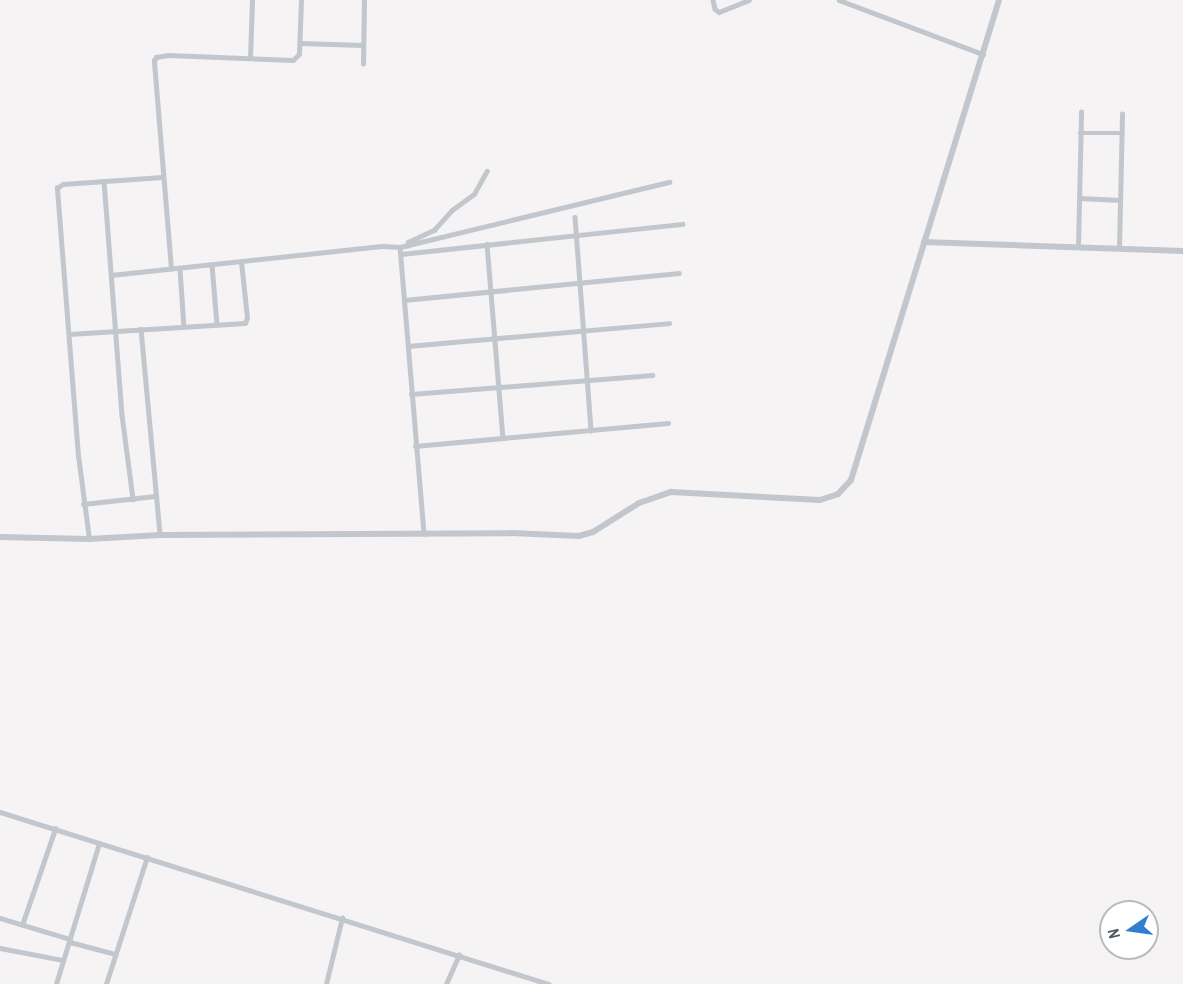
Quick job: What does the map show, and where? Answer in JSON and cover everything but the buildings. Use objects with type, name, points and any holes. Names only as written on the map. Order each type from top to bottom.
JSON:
[{"type":"street","points":[[250,58],[252,0]]},
{"type":"street","points":[[171,269],[154,61],[156,57],[168,55],[293,60],[299,54],[301,0]]},
{"type":"street","points":[[363,64],[364,0]]},
{"type":"street","points":[[713,0],[715,9],[719,12],[749,0]]},
{"type":"street","points":[[838,0],[983,54]]},
{"type":"street","points":[[0,537],[89,539],[160,535],[586,535],[639,503],[675,492],[820,500],[837,494],[852,480],[999,0]]},
{"type":"street","points":[[300,43],[363,45]]},
{"type":"street","points":[[1078,247],[1081,112]]},
{"type":"street","points":[[1119,248],[1122,114]]},
{"type":"street","points":[[1080,133],[1122,133]]},
{"type":"street","points":[[407,246],[408,242],[431,232],[452,210],[474,194],[487,171]]},
{"type":"street","points":[[89,539],[83,504],[57,188],[63,184],[162,177]]},
{"type":"street","points":[[104,181],[115,331],[133,499]]},
{"type":"street","points":[[111,275],[383,246],[407,246],[669,182]]},
{"type":"street","points":[[1079,198],[1120,200]]},
{"type":"street","points":[[575,217],[591,430]]},
{"type":"street","points":[[401,254],[682,224]]},
{"type":"street","points":[[431,232],[434,240]]},
{"type":"street","points":[[924,242],[1183,250]]},
{"type":"street","points":[[487,244],[503,437]]},
{"type":"street","points":[[400,247],[424,534]]},
{"type":"street","points":[[69,334],[245,323],[241,262]]},
{"type":"street","points":[[212,265],[217,325]]},
{"type":"street","points":[[180,268],[184,327]]},
{"type":"street","points":[[404,300],[679,273]]},
{"type":"street","points":[[408,346],[669,323]]},
{"type":"street","points":[[141,329],[160,535]]},
{"type":"street","points":[[411,394],[652,375]]},
{"type":"street","points":[[415,446],[668,423]]},
{"type":"street","points":[[83,504],[155,496]]},
{"type":"street","points":[[0,812],[549,984]]},
{"type":"street","points":[[22,925],[55,829]]},
{"type":"street","points":[[56,984],[99,843]]},
{"type":"street","points":[[106,984],[147,857]]},
{"type":"street","points":[[0,918],[115,954]]},
{"type":"street","points":[[326,984],[342,918]]},
{"type":"street","points":[[0,948],[63,960]]},
{"type":"street","points":[[446,984],[459,955]]}]
